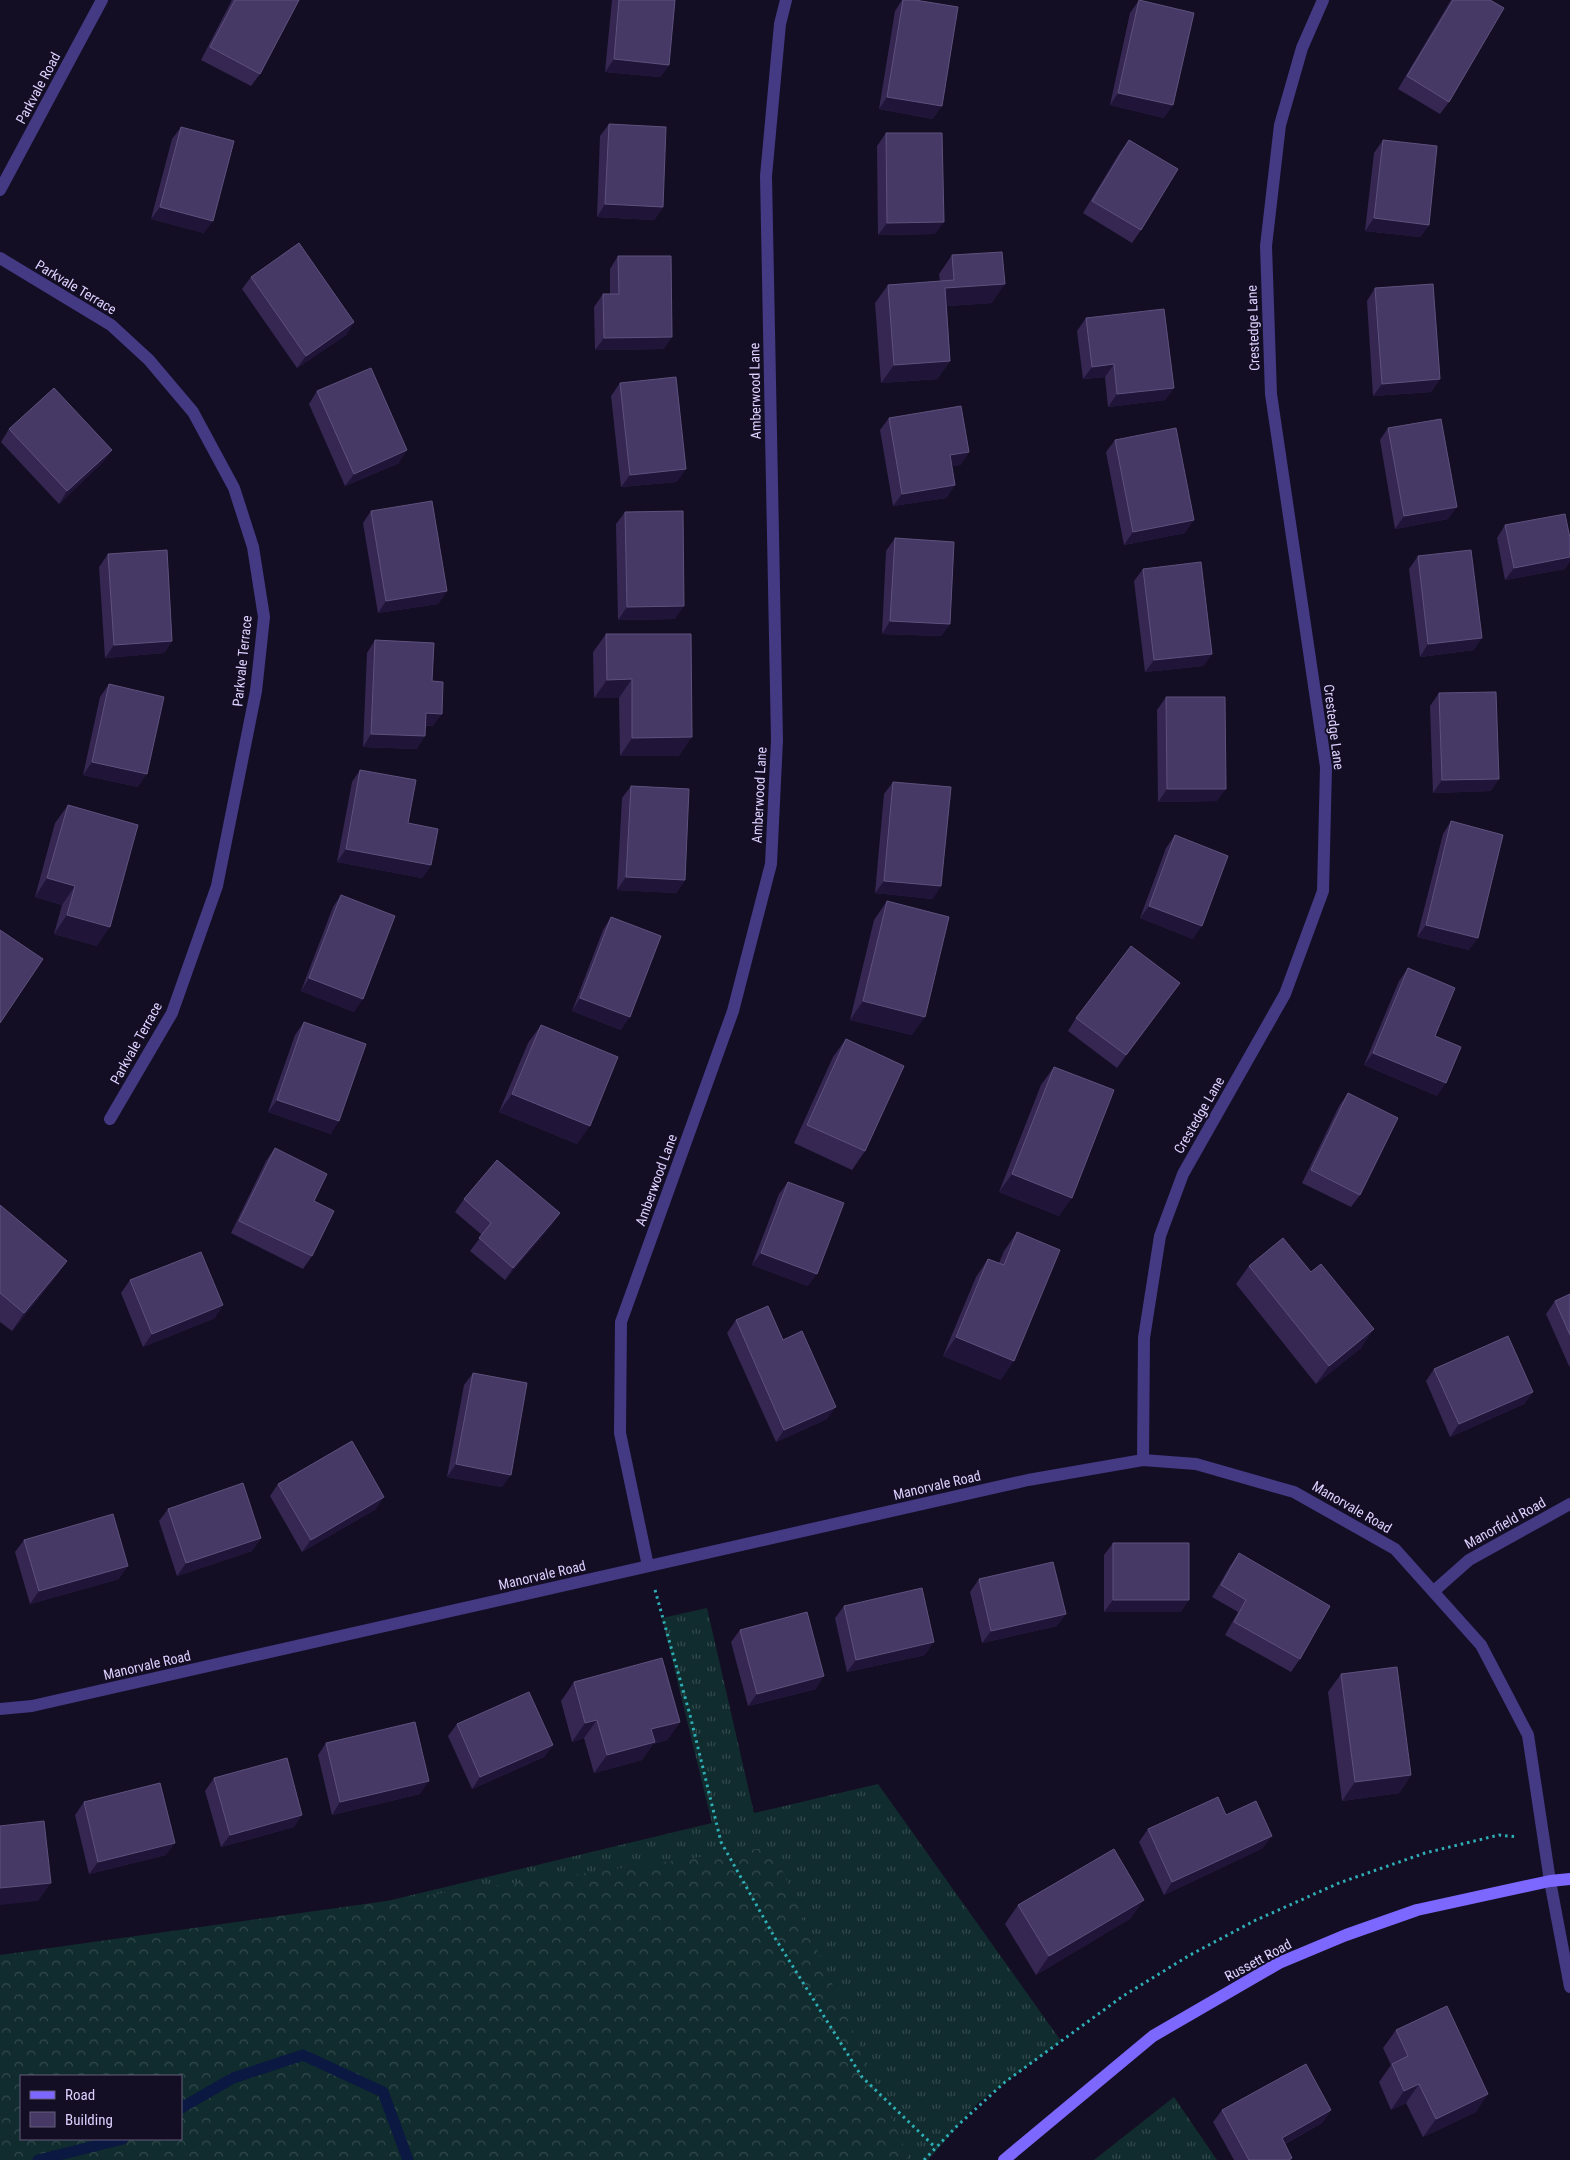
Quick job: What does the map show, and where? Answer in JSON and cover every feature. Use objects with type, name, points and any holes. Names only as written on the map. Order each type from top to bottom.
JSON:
[{"type":"street","name":"Parkvale Road","points":[[0,190],[102,0]]},
{"type":"street","name":"Amberwood Lane","points":[[648,1566],[620,1433],[621,1322],[733,1012],[771,864],[777,740],[766,176],[780,24],[786,0]]},
{"type":"street","name":"Crestedge Lane","points":[[1144,1460],[1144,1338],[1160,1236],[1183,1174],[1285,994],[1323,891],[1326,767],[1270,394],[1266,246],[1280,125],[1302,48],[1323,0]]},
{"type":"street","name":"Parkvale Terrace","points":[[0,258],[111,325],[149,360],[193,412],[234,488],[253,547],[264,617],[256,691],[217,886],[172,1013],[110,1119]]},
{"type":"street","name":"Manorvale Road","points":[[0,1709],[32,1706],[1028,1480],[1144,1460],[1196,1464],[1294,1492],[1396,1549],[1481,1645],[1528,1735],[1550,1881],[1570,1987]]},
{"type":"street","name":"Manorfield Road","points":[[1434,1591],[1469,1560],[1570,1504]]},
{"type":"street","name":"Russett Road","points":[[1004,2160],[1153,2036],[1279,1963],[1346,1935],[1417,1910],[1550,1881],[1570,1879]]},
{"type":"path","points":[[648,1566],[690,1715],[721,1842],[775,1938],[862,2077],[936,2148]]},
{"type":"path","points":[[924,2160],[1005,2082],[1123,1996],[1190,1955],[1246,1925],[1339,1883],[1425,1853],[1499,1835],[1516,1837],[1544,1832]]},
{"type":"green space","points":[[707,1608],[754,1813],[878,1784],[1061,2041],[978,2103],[928,2160],[0,2160],[0,1994],[712,1823],[662,1618]]},
{"type":"green space","points":[[772,1847],[908,2156],[905,2160],[0,2160],[0,1955]]},
{"type":"green space","points":[[1174,2097],[1217,2160],[1094,2160]]},
{"type":"building","points":[[235,0],[299,0],[260,74],[210,47]]},
{"type":"building","points":[[619,0],[675,0],[669,65],[614,59]]},
{"type":"building","points":[[903,0],[915,0],[958,7],[942,106],[887,97]]},
{"type":"building","points":[[1139,0],[1194,13],[1173,105],[1118,93]]},
{"type":"building","points":[[1453,0],[1490,0],[1504,8],[1449,102],[1407,76]]},
{"type":"building","points":[[609,124],[666,127],[663,207],[605,204]]},
{"type":"building","points":[[181,127],[234,141],[213,221],[160,207]]},
{"type":"building","points":[[886,133],[942,133],[944,222],[887,223]]},
{"type":"building","points":[[1129,140],[1178,169],[1141,230],[1092,201]]},
{"type":"building","points":[[1383,140],[1437,146],[1429,225],[1374,218]]},
{"type":"building","points":[[299,243],[354,322],[306,356],[251,277]]},
{"type":"building","points":[[1002,252],[1005,284],[945,288],[950,361],[894,365],[888,285],[954,280],[952,255]]},
{"type":"building","points":[[618,256],[671,256],[672,337],[604,338],[603,294],[619,294]]},
{"type":"building","points":[[1433,284],[1440,379],[1382,384],[1375,288]]},
{"type":"building","points":[[1164,309],[1174,388],[1117,394],[1114,364],[1092,367],[1086,318]]},
{"type":"building","points":[[371,368],[407,450],[354,474],[317,391]]},
{"type":"building","points":[[676,377],[686,469],[630,475],[620,383]]},
{"type":"building","points":[[54,388],[112,450],[67,491],[9,429]]},
{"type":"building","points":[[961,406],[969,452],[950,455],[955,485],[902,494],[889,418]]},
{"type":"building","points":[[1441,419],[1457,507],[1404,516],[1388,428]]},
{"type":"building","points":[[1176,428],[1194,520],[1133,532],[1115,440]]},
{"type":"building","points":[[432,501],[447,591],[386,601],[371,511]]},
{"type":"building","points":[[683,511],[684,606],[627,607],[625,512]]},
{"type":"building","points":[[1565,514],[1570,538],[1570,557],[1514,568],[1505,525]]},
{"type":"building","points":[[895,538],[954,542],[950,624],[890,621]]},
{"type":"building","points":[[167,550],[172,641],[114,645],[108,554]]},
{"type":"building","points":[[1471,550],[1482,638],[1428,644],[1418,556]]},
{"type":"building","points":[[1201,562],[1212,654],[1154,660],[1143,569]]},
{"type":"building","points":[[606,634],[691,634],[692,737],[632,738],[632,679],[607,680]]},
{"type":"building","points":[[375,640],[434,643],[432,681],[443,682],[442,714],[426,713],[425,736],[371,734]]},
{"type":"building","points":[[109,684],[164,697],[147,774],[92,762]]},
{"type":"building","points":[[1496,692],[1499,779],[1442,780],[1439,693]]},
{"type":"building","points":[[1166,697],[1225,697],[1226,789],[1167,789]]},
{"type":"building","points":[[360,770],[416,780],[408,823],[438,829],[431,865],[346,849]]},
{"type":"building","points":[[893,782],[951,787],[941,886],[884,881]]},
{"type":"building","points":[[631,786],[689,789],[685,880],[626,877]]},
{"type":"building","points":[[68,805],[138,825],[110,927],[67,915],[75,886],[47,878]]},
{"type":"building","points":[[1451,821],[1503,835],[1478,938],[1426,925]]},
{"type":"building","points":[[1175,835],[1228,856],[1202,926],[1149,906]]},
{"type":"building","points":[[341,895],[395,916],[363,999],[309,978]]},
{"type":"building","points":[[887,901],[949,917],[925,1017],[863,1001]]},
{"type":"building","points":[[611,917],[661,936],[630,1017],[580,998]]},
{"type":"building","points":[[0,930],[43,959],[0,1023]]},
{"type":"building","points":[[1131,946],[1180,983],[1126,1055],[1076,1018]]},
{"type":"building","points":[[1408,968],[1455,988],[1435,1036],[1461,1047],[1446,1083],[1373,1053]]},
{"type":"building","points":[[304,1022],[366,1044],[339,1121],[277,1100]]},
{"type":"building","points":[[541,1025],[618,1057],[590,1126],[512,1094]]},
{"type":"building","points":[[846,1039],[904,1066],[865,1151],[807,1125]]},
{"type":"building","points":[[1054,1067],[1114,1090],[1072,1198],[1012,1174]]},
{"type":"building","points":[[1348,1093],[1398,1118],[1360,1195],[1311,1170]]},
{"type":"building","points":[[275,1148],[327,1174],[314,1201],[334,1211],[312,1256],[239,1221]]},
{"type":"building","points":[[497,1160],[560,1213],[513,1268],[479,1238],[491,1223],[464,1199]]},
{"type":"building","points":[[788,1182],[844,1203],[817,1274],[761,1253]]},
{"type":"building","points":[[0,1205],[67,1261],[24,1313],[0,1293]]},
{"type":"building","points":[[1017,1232],[1060,1250],[1014,1361],[956,1337],[988,1259],[1004,1265]]},
{"type":"building","points":[[1283,1238],[1311,1272],[1321,1264],[1374,1329],[1329,1366],[1249,1266]]},
{"type":"building","points":[[201,1252],[223,1305],[152,1334],[130,1280]]},
{"type":"building","points":[[1570,1294],[1570,1335],[1555,1301]]},
{"type":"building","points":[[768,1306],[783,1340],[802,1331],[836,1407],[784,1430],[736,1320]]},
{"type":"building","points":[[1508,1336],[1533,1392],[1459,1424],[1434,1369]]},
{"type":"building","points":[[473,1373],[527,1383],[511,1475],[456,1464]]},
{"type":"building","points":[[352,1441],[384,1497],[311,1540],[278,1484]]},
{"type":"building","points":[[243,1483],[261,1538],[186,1563],[168,1509]]},
{"type":"building","points":[[113,1514],[128,1566],[39,1591],[24,1540]]},
{"type":"building","points":[[1113,1543],[1189,1543],[1189,1600],[1113,1600]]},
{"type":"building","points":[[1239,1553],[1330,1606],[1300,1659],[1234,1622],[1246,1600],[1221,1585]]},
{"type":"building","points":[[1053,1562],[1066,1614],[991,1631],[979,1579]]},
{"type":"building","points":[[922,1588],[934,1642],[856,1660],[844,1606]]},
{"type":"building","points":[[807,1612],[824,1676],[757,1694],[740,1630]]},
{"type":"building","points":[[662,1658],[680,1722],[651,1729],[655,1742],[607,1755],[597,1720],[585,1723],[574,1682]]},
{"type":"building","points":[[1397,1667],[1411,1775],[1355,1782],[1341,1674]]},
{"type":"building","points":[[529,1692],[553,1745],[480,1777],[457,1724]]},
{"type":"building","points":[[415,1722],[429,1781],[340,1802],[326,1743]]},
{"type":"building","points":[[287,1758],[302,1815],[230,1835],[214,1778]]},
{"type":"building","points":[[160,1783],[175,1843],[98,1862],[84,1802]]},
{"type":"building","points":[[1218,1797],[1226,1815],[1256,1801],[1272,1836],[1172,1882],[1148,1829]]},
{"type":"building","points":[[44,1821],[51,1883],[0,1888],[0,1826]]},
{"type":"building","points":[[1114,1849],[1144,1900],[1049,1956],[1018,1905]]},
{"type":"building","points":[[1447,2006],[1488,2094],[1436,2119],[1419,2084],[1404,2091],[1392,2064],[1408,2056],[1396,2030]]},
{"type":"building","points":[[1306,2064],[1331,2110],[1282,2138],[1292,2158],[1288,2160],[1249,2160],[1222,2110]]},
{"type":"waterway","points":[[182,2107],[233,2078],[303,2055],[383,2092],[408,2160]]},
{"type":"waterway","points":[[38,2160],[119,2140]]}]
